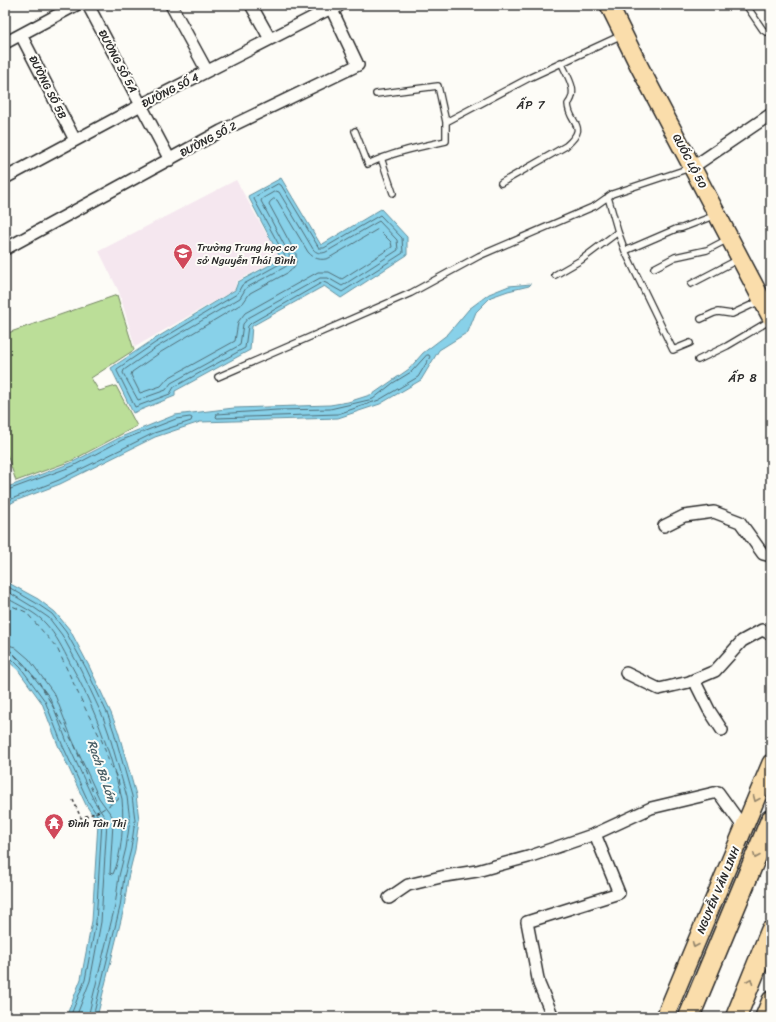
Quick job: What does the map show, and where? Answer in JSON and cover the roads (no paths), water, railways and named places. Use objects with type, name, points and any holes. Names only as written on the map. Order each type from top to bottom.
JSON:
[{"type":"highway","name":"NGUYỄN VĂN LINH","points":[[689,1017],[771,820]]},
{"type":"highway","points":[[736,1017],[771,931]]},
{"type":"main road","name":"QUỐC LỘ 50","points":[[609,5],[639,66],[771,317]]},
{"type":"main road","name":"NGUYỄN VĂN LINH","points":[[665,1017],[771,763]]},
{"type":"main road","points":[[764,1017],[771,1000]]},
{"type":"street","points":[[5,43],[76,5]]},
{"type":"street","name":"ĐƯỜNG SỐ 5A","points":[[88,5],[170,160]]},
{"type":"street","points":[[171,5],[207,71]]},
{"type":"street","points":[[250,5],[270,39]]},
{"type":"street","name":"ĐƯỜNG SỐ 4","points":[[6,174],[75,140],[332,6]]},
{"type":"street","name":"ĐƯỜNG SỐ 2","points":[[5,248],[170,160],[221,131],[358,65],[332,6]]},
{"type":"street","name":"ĐƯỜNG SỐ 5B","points":[[21,35],[75,140]]},
{"type":"street","points":[[693,167],[771,114]]},
{"type":"street","points":[[664,526],[684,516],[714,512],[740,522],[763,554],[771,556]]},
{"type":"street","points":[[626,673],[659,689],[694,680],[715,671],[742,641],[762,630],[771,634]]},
{"type":"street","points":[[694,680],[709,710],[722,730]]},
{"type":"street","points":[[389,898],[408,885],[445,876],[477,871],[520,859],[595,834],[651,808],[718,792],[744,828]]},
{"type":"street","points":[[553,1017],[539,984],[527,922],[618,893],[595,834]]},
{"type":"lane","points":[[746,5],[763,30],[766,32],[771,32]]},
{"type":"lane","points":[[446,122],[561,62],[624,34]]},
{"type":"lane","points":[[501,183],[566,146],[575,138],[577,134],[577,127],[568,108],[568,104],[573,94],[572,87],[561,62]]},
{"type":"lane","points":[[355,132],[368,164],[406,150],[446,141],[446,122],[438,86],[376,94]]},
{"type":"lane","points":[[381,158],[393,193]]},
{"type":"lane","points":[[218,377],[411,293],[479,256],[595,206],[612,194],[693,167]]},
{"type":"lane","points":[[608,197],[625,252],[674,350],[690,342]]},
{"type":"lane","points":[[625,252],[676,229],[718,214]]},
{"type":"lane","points":[[555,275],[581,260],[618,232]]},
{"type":"lane","points":[[654,268],[675,257],[707,250],[730,238]]},
{"type":"lane","points":[[691,284],[741,258]]},
{"type":"lane","points":[[701,319],[718,312],[732,314],[762,300]]},
{"type":"lane","points":[[698,360],[727,346],[771,320]]},
{"type":"water","points":[[281,178],[321,245],[381,209],[407,237],[407,255],[341,298],[324,286],[252,326],[250,350],[175,391],[175,396],[133,413],[111,368],[153,340],[235,290],[238,282],[281,259],[248,196]]},
{"type":"water","points":[[531,284],[529,286],[491,297],[476,312],[468,332],[439,350],[421,380],[380,404],[338,418],[200,422],[155,437],[60,484],[15,501],[5,507],[5,488],[71,463],[121,437],[175,415],[234,408],[330,405],[348,402],[373,394],[409,369],[423,353],[448,334],[469,309],[489,294],[509,286]]},
{"type":"water","name":"Rạch Bà Lớn","points":[[5,581],[38,599],[55,612],[70,630],[111,713],[118,731],[136,795],[139,820],[135,850],[128,878],[124,908],[97,1017],[66,1017],[81,979],[92,921],[98,823],[86,805],[58,745],[42,703],[18,670],[5,658]]},
{"type":"place","name":"Trường Trung học cơ sở Nguyễn Thái Bình","points":[[183,270]]},
{"type":"place","name":"Đình Tân Thị","points":[[54,840]]},
{"type":"district","name":"ẤP 7","points":[[531,105]]},
{"type":"district","name":"ẤP 8","points":[[743,378]]}]
